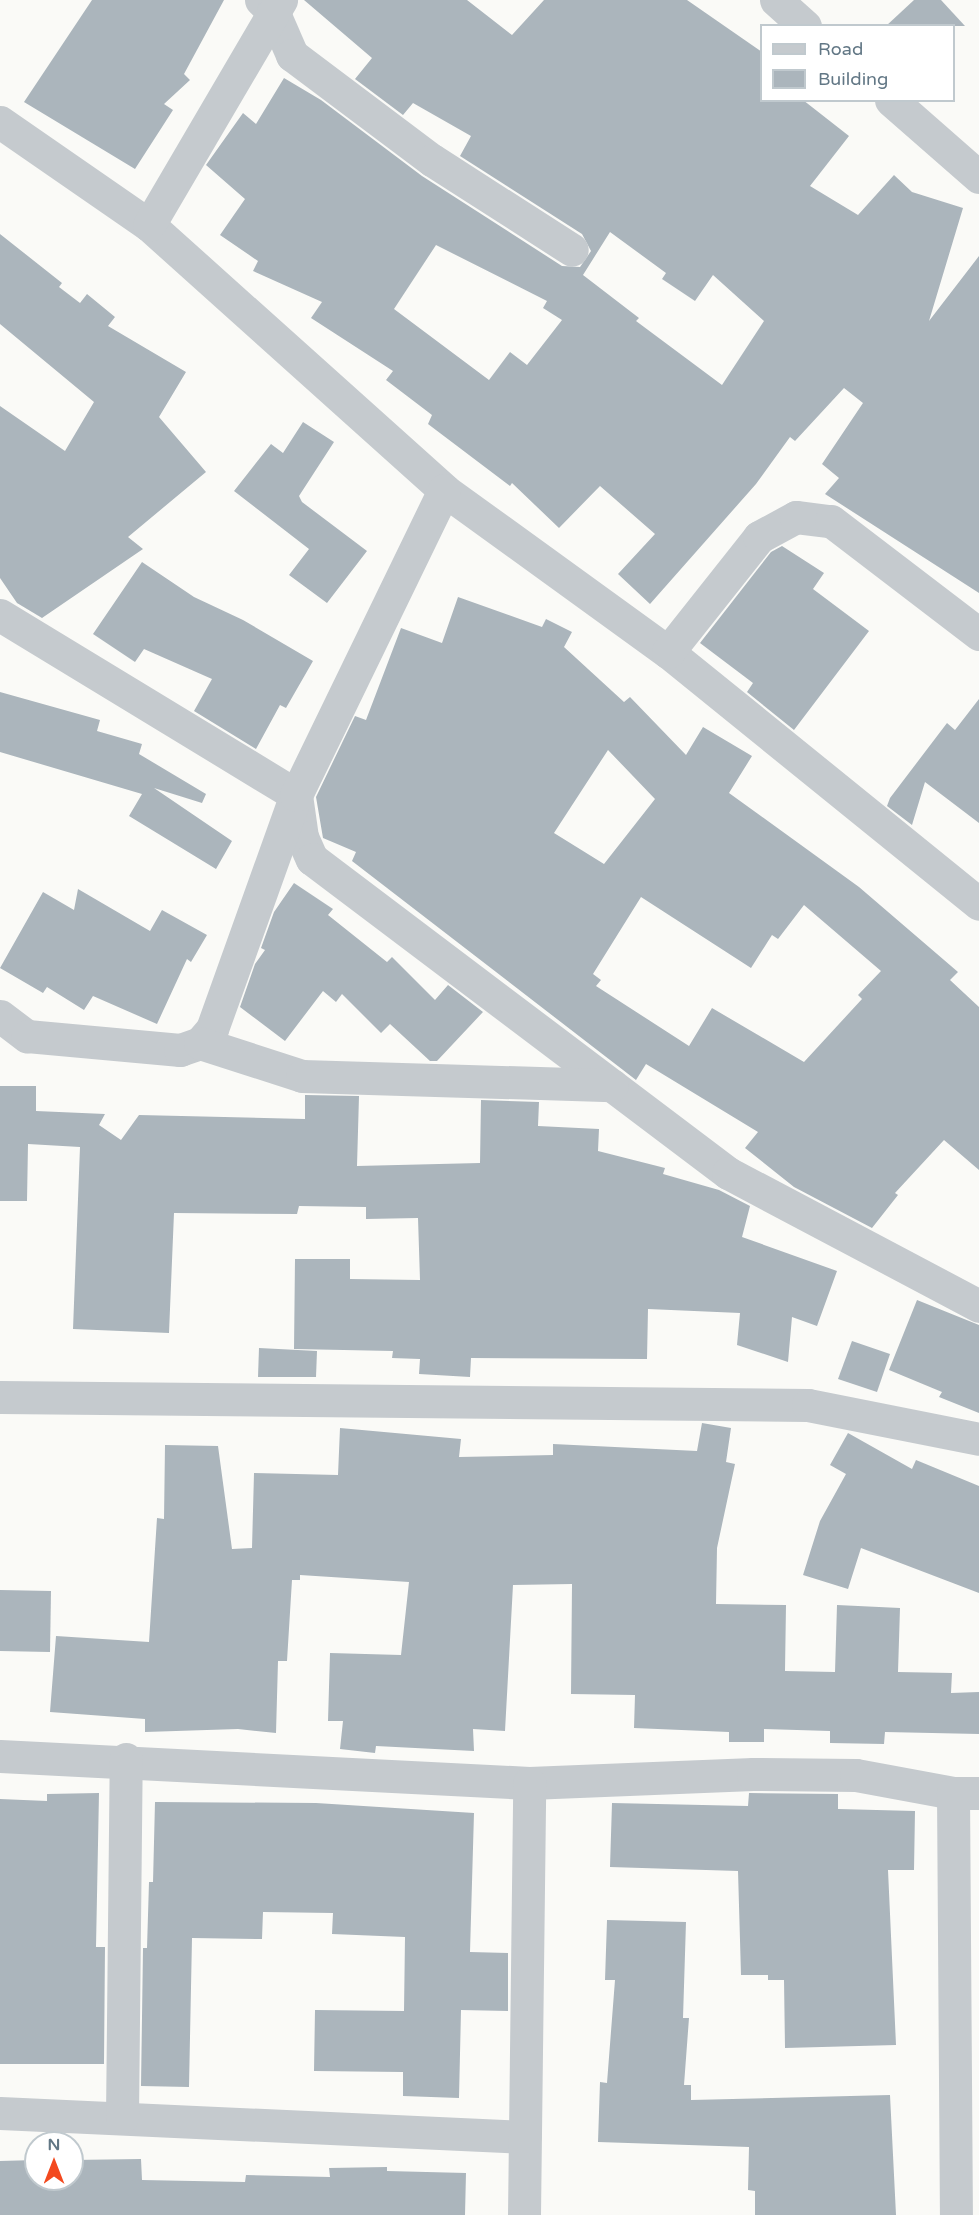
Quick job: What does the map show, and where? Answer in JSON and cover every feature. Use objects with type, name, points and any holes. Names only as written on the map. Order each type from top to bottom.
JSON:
[{"type":"street","points":[[776,0],[803,24]]},
{"type":"street","points":[[149,225],[272,4]]},
{"type":"street","points":[[272,4],[292,55],[432,160],[572,250]]},
{"type":"street","points":[[893,102],[979,177]]},
{"type":"street","points":[[0,122],[149,225],[444,490],[668,652],[979,904]]},
{"type":"street","points":[[0,1016],[14,1036],[180,1050],[200,1042],[212,1029],[292,836],[296,795],[444,490]]},
{"type":"street","points":[[668,652],[759,537],[796,517],[831,521],[979,634]]},
{"type":"street","points":[[0,615],[296,795]]},
{"type":"street","points":[[292,836],[312,859],[728,1173],[979,1306]]},
{"type":"street","points":[[200,1042],[302,1076],[612,1085]]},
{"type":"street","points":[[0,1397],[808,1405],[979,1439]]},
{"type":"street","points":[[0,1756],[126,1759],[529,1783],[753,1774],[856,1775],[966,1793],[968,2175],[956,2215]]},
{"type":"street","points":[[122,2117],[126,1759]]},
{"type":"street","points":[[524,2215],[529,1783]]},
{"type":"street","points":[[0,2113],[524,2137]]},
{"type":"building","points":[[92,0],[224,0],[184,74],[190,80],[164,104],[173,110],[135,169],[24,102]]},
{"type":"building","points":[[304,0],[467,0],[512,35],[544,0],[687,0],[760,51],[760,102],[806,102],[849,136],[810,186],[858,215],[894,175],[912,192],[963,208],[929,321],[979,256],[979,593],[825,494],[839,478],[822,464],[863,403],[844,388],[795,441],[790,437],[756,484],[650,604],[618,574],[655,534],[600,486],[559,528],[512,483],[510,486],[428,424],[432,415],[386,380],[393,371],[311,318],[322,302],[253,271],[258,261],[220,235],[245,199],[206,165],[243,113],[256,124],[284,78],[321,100],[422,176],[562,266],[580,267],[591,251],[582,234],[460,156],[471,136],[413,103],[403,115],[355,79],[372,58]],"holes":[[[610,232],[666,273],[662,279],[695,301],[713,275],[764,321],[722,385],[636,321],[639,318],[583,275]],[[436,245],[547,301],[543,308],[562,320],[527,365],[510,352],[489,380],[394,309]]]},
{"type":"building","points":[[914,0],[941,0],[965,26],[955,26],[955,24],[888,24]]},
{"type":"building","points":[[0,234],[62,283],[59,287],[80,303],[87,294],[115,317],[108,326],[186,372],[159,417],[206,472],[128,537],[143,549],[42,618],[17,603],[0,578],[0,406],[65,451],[94,402],[0,324]]},
{"type":"building","points":[[303,422],[334,442],[299,496],[302,502],[367,551],[327,603],[289,575],[309,549],[234,491],[271,444],[283,453]]},
{"type":"building","points":[[782,546],[824,573],[813,589],[869,631],[794,730],[747,692],[753,683],[700,643],[771,552]]},
{"type":"building","points":[[142,562],[194,597],[243,620],[313,661],[286,708],[280,705],[256,749],[194,711],[212,679],[144,649],[135,662],[93,634]]},
{"type":"building","points":[[458,597],[542,627],[546,619],[572,632],[564,647],[624,702],[630,697],[686,755],[703,727],[752,756],[729,793],[859,887],[958,972],[950,980],[979,1007],[979,1170],[944,1140],[895,1193],[898,1195],[872,1228],[794,1187],[745,1148],[758,1132],[646,1064],[636,1080],[352,861],[356,852],[323,838],[316,797],[355,716],[366,720],[401,628],[442,643]],"holes":[[[608,750],[655,799],[604,864],[554,833]],[[641,897],[751,968],[772,935],[778,939],[804,905],[881,971],[858,995],[862,999],[804,1062],[712,1008],[689,1046],[596,986],[601,980],[593,974]]]},
{"type":"building","points":[[0,692],[100,720],[97,731],[142,744],[139,754],[206,794],[202,803],[154,788],[232,841],[216,869],[129,816],[142,794],[0,752]]},
{"type":"building","points":[[979,699],[979,823],[925,782],[912,825],[887,806],[890,798],[947,723],[955,730]]},
{"type":"building","points":[[294,883],[333,909],[328,915],[387,962],[392,957],[435,1000],[448,985],[483,1012],[437,1061],[430,1061],[390,1024],[381,1033],[342,994],[336,1002],[323,991],[285,1041],[240,1007],[255,964],[265,950],[261,948],[274,912]]},
{"type":"building","points":[[78,889],[150,931],[162,910],[207,935],[191,962],[187,959],[157,1024],[93,996],[84,1010],[47,987],[43,993],[0,968],[43,892],[74,910]]},
{"type":"building","points":[[0,1086],[36,1086],[36,1111],[105,1114],[99,1125],[121,1140],[139,1115],[305,1119],[305,1095],[359,1096],[357,1166],[480,1163],[481,1100],[539,1102],[538,1126],[599,1129],[598,1151],[665,1168],[663,1174],[719,1190],[750,1206],[742,1237],[837,1271],[817,1326],[792,1317],[788,1362],[737,1345],[740,1313],[648,1309],[647,1359],[471,1358],[470,1377],[419,1374],[420,1359],[392,1358],[393,1351],[294,1349],[295,1259],[350,1259],[350,1279],[420,1280],[418,1218],[366,1219],[366,1207],[299,1206],[297,1214],[174,1213],[169,1333],[73,1329],[80,1147],[28,1144],[27,1201],[0,1201]]},
{"type":"building","points":[[917,1300],[979,1325],[979,1413],[939,1397],[942,1392],[889,1370]]},
{"type":"building","points":[[852,1341],[890,1354],[877,1392],[838,1379]]},
{"type":"building","points":[[259,1348],[317,1351],[316,1377],[258,1377]]},
{"type":"building","points":[[702,1423],[731,1428],[726,1462],[735,1464],[717,1548],[716,1604],[786,1605],[785,1671],[835,1672],[837,1605],[900,1608],[898,1672],[952,1673],[951,1693],[979,1692],[979,1734],[885,1732],[884,1744],[830,1743],[830,1731],[764,1729],[764,1742],[729,1742],[729,1732],[634,1728],[635,1695],[571,1694],[572,1584],[513,1585],[505,1731],[473,1729],[474,1751],[376,1746],[375,1753],[340,1749],[343,1721],[328,1721],[330,1653],[401,1655],[409,1582],[300,1575],[300,1580],[292,1580],[287,1661],[278,1661],[276,1733],[238,1729],[145,1732],[145,1719],[50,1712],[56,1636],[149,1642],[157,1518],[164,1519],[165,1445],[218,1446],[232,1549],[252,1548],[254,1473],[338,1475],[340,1428],[461,1439],[459,1457],[553,1455],[553,1444],[697,1451]]},
{"type":"building","points":[[848,1433],[912,1469],[916,1460],[979,1486],[979,1593],[861,1548],[848,1589],[803,1575],[820,1521],[846,1474],[830,1465]]},
{"type":"building","points":[[0,1590],[51,1591],[50,1652],[0,1651]]},
{"type":"building","points":[[99,1793],[96,1947],[105,1947],[104,2064],[0,2064],[0,1799],[47,1801],[47,1794]]},
{"type":"building","points":[[749,1793],[838,1794],[838,1809],[915,1811],[914,1870],[888,1870],[896,2045],[785,2048],[784,1980],[768,1980],[768,1975],[741,1975],[738,1871],[610,1867],[612,1803],[748,1806]]},
{"type":"building","points":[[155,1802],[316,1803],[474,1813],[470,1952],[508,1953],[508,2011],[461,2010],[459,2098],[403,2096],[403,2072],[314,2071],[315,2010],[404,2011],[405,1937],[332,1934],[333,1913],[263,1912],[262,1939],[192,1938],[189,2087],[141,2086],[143,1948],[147,1948],[149,1882],[153,1882]]},
{"type":"building","points":[[607,1920],[686,1922],[683,2018],[689,2018],[684,2085],[691,2085],[691,2100],[890,2095],[896,2215],[755,2215],[755,2191],[748,2190],[749,2147],[598,2142],[600,2082],[607,2083],[615,1980],[605,1980]]},
{"type":"building","points":[[141,2159],[142,2180],[245,2182],[246,2175],[330,2177],[329,2168],[387,2167],[387,2171],[466,2173],[465,2215],[0,2215],[0,2161],[24,2160],[24,2191],[84,2191],[84,2160]]}]
